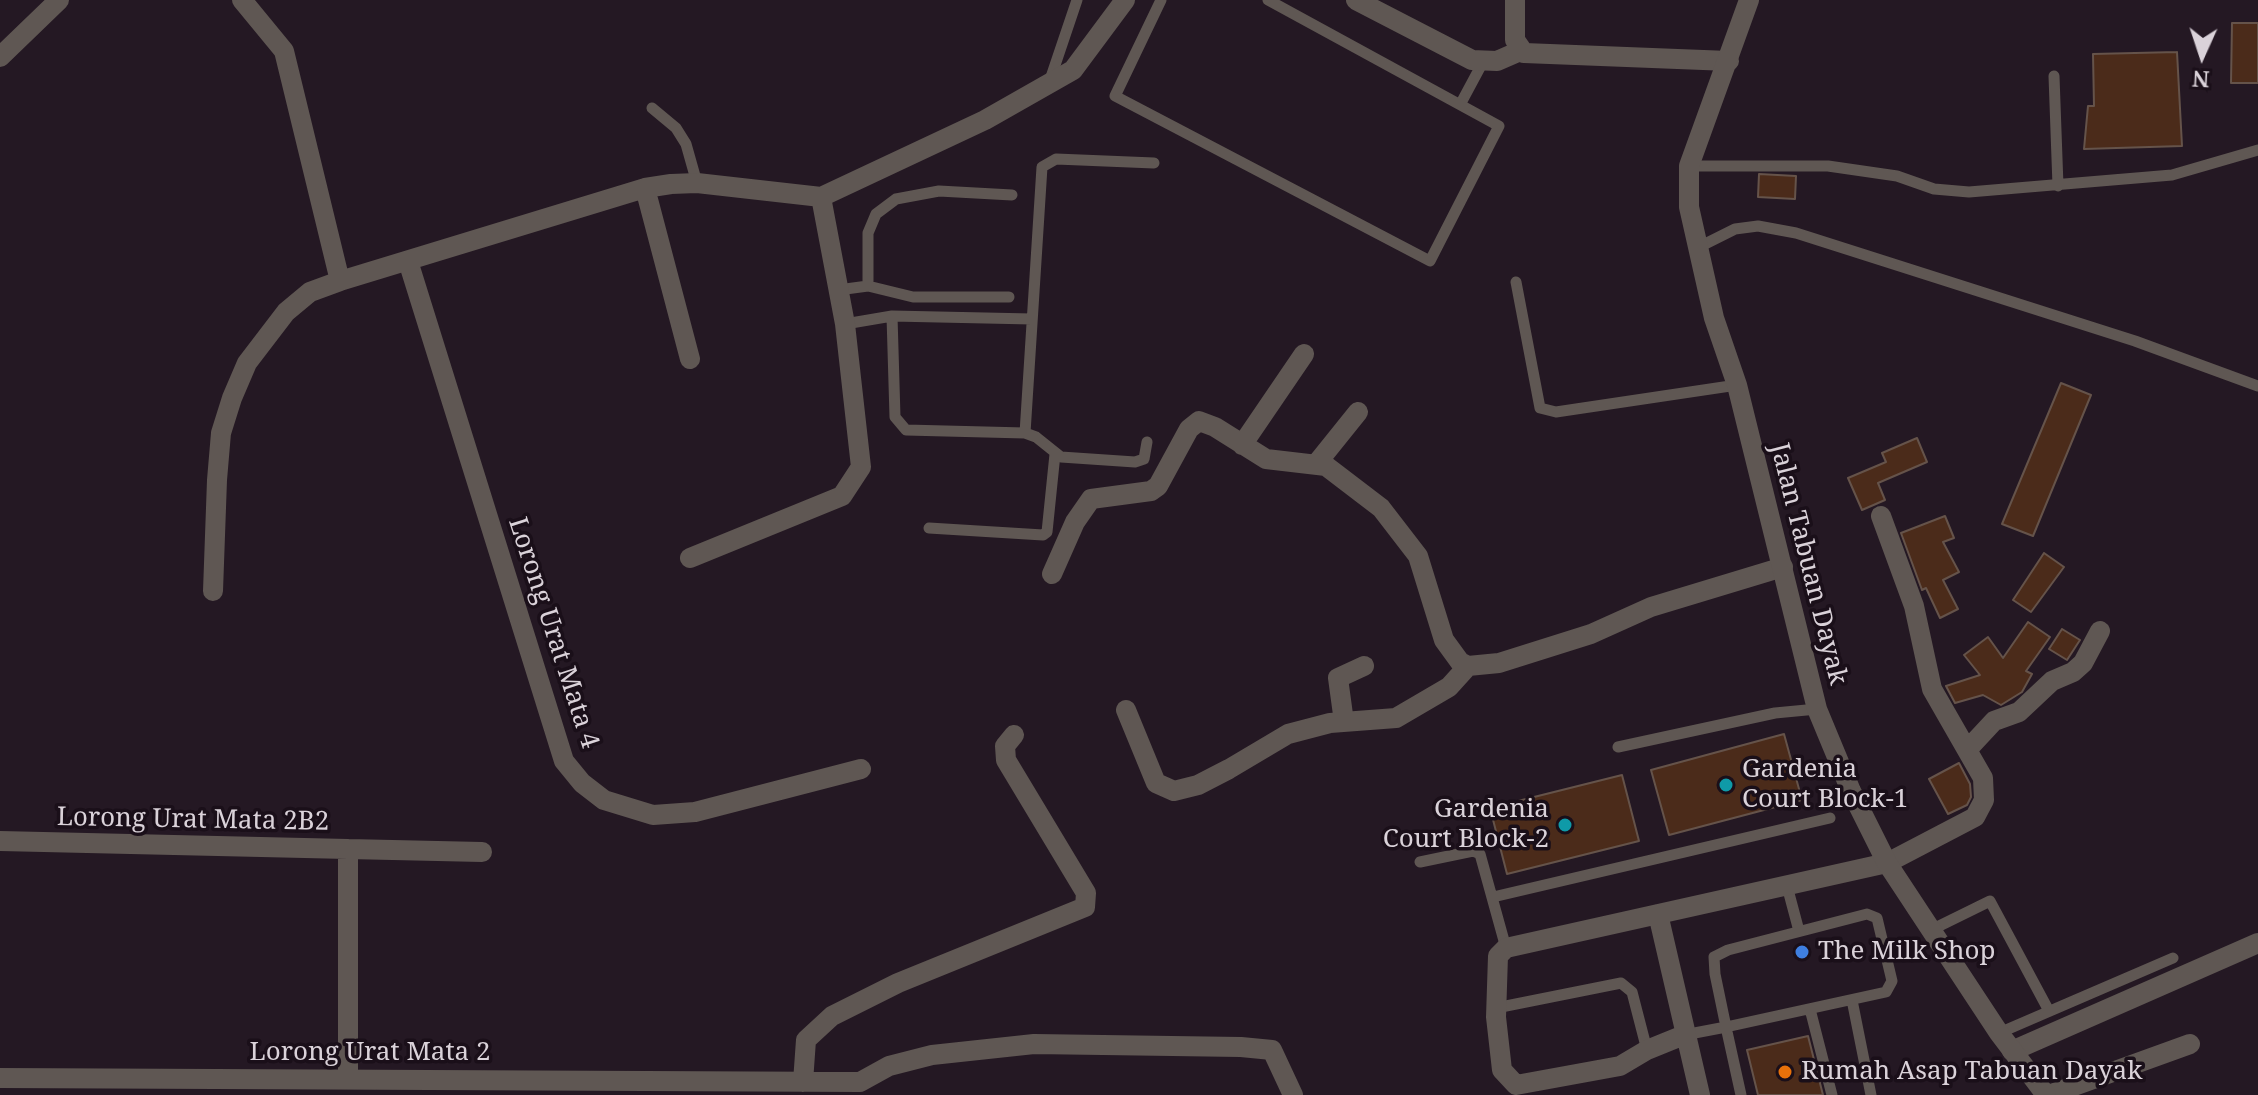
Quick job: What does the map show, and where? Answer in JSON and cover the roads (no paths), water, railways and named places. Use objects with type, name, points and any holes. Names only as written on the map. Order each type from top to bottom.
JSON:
[{"type":"street","points":[[0,57],[59,0]]},
{"type":"street","points":[[242,0],[284,51],[340,281]]},
{"type":"street","points":[[213,591],[221,433],[232,398],[264,336],[310,292],[645,188],[697,183],[821,197],[985,120],[1073,70],[1125,0]]},
{"type":"street","points":[[1356,0],[1447,50],[1483,62],[1520,51],[1529,55],[1729,61]]},
{"type":"street","points":[[1515,0],[1515,40],[1520,51]]},
{"type":"street","name":"Jalan Tabuan Dayak","points":[[1749,0],[1689,166],[1689,207],[1697,248],[1737,385],[1817,709],[1851,791],[1887,863],[1999,1033],[2048,1095]]},
{"type":"street","points":[[645,188],[690,359]]},
{"type":"street","points":[[690,558],[842,496],[861,467],[845,324],[821,197]]},
{"type":"street","name":"Lorong Urat Mata 4","points":[[408,261],[564,761],[582,783],[604,800],[653,815],[695,812],[861,769]]},
{"type":"street","points":[[1242,445],[1304,354]]},
{"type":"street","points":[[1317,463],[1358,412]]},
{"type":"street","points":[[1052,574],[1075,522],[1091,499],[1151,491],[1158,486],[1193,424],[1208,423],[1266,459],[1326,466],[1381,508],[1405,534],[1418,556],[1444,640],[1460,662],[1468,666],[1499,663],[1591,634],[1651,607],[1783,567]]},
{"type":"street","points":[[1684,1035],[1647,1050],[1620,1066],[1516,1085],[1509,1082],[1502,1070],[1496,1008],[1498,956],[1506,948],[1887,863],[1975,817],[1981,809],[1983,778],[1932,689],[1914,606],[1881,516]]},
{"type":"street","points":[[1967,750],[1994,721],[2019,712],[2052,681],[2073,672],[2100,631]]},
{"type":"street","points":[[1344,722],[1338,678],[1364,666]]},
{"type":"street","points":[[1126,710],[1156,783],[1174,791],[1198,785],[1288,734],[1344,722],[1396,718],[1449,687],[1468,666]]},
{"type":"street","points":[[803,1082],[806,1040],[832,1016],[898,983],[1085,907],[1086,893],[1006,760],[1005,746],[1014,735]]},
{"type":"street","name":"Lorong Urat Mata 2B2","points":[[0,841],[348,849],[348,1078]]},
{"type":"street","points":[[348,849],[482,852]]},
{"type":"street","points":[[1658,914],[1700,1095]]},
{"type":"street","points":[[2012,1051],[2258,943]]},
{"type":"street","name":"Lorong Urat Mata 2","points":[[0,1078],[348,1078],[739,1089],[803,1082],[860,1082],[889,1066],[932,1055],[1034,1044],[1272,1050],[1293,1095]]},
{"type":"street","points":[[2048,1095],[2190,1044]]},
{"type":"lane","points":[[1049,84],[1077,0]]},
{"type":"lane","points":[[1161,0],[1115,96],[1430,261],[1499,126],[1268,0]]},
{"type":"lane","points":[[1461,103],[1483,62]]},
{"type":"lane","points":[[2054,76],[2058,186]]},
{"type":"lane","points":[[652,108],[676,128],[686,144],[697,183]]},
{"type":"lane","points":[[1689,166],[1828,166],[1969,192],[2172,175],[2258,150]]},
{"type":"lane","points":[[1025,433],[1042,167],[1056,159],[1154,163]]},
{"type":"lane","points":[[868,286],[865,246],[872,223],[882,207],[925,191],[1012,195]]},
{"type":"lane","points":[[1697,248],[1735,229],[1758,226],[1796,233],[2135,341],[2258,386]]},
{"type":"lane","points":[[1516,282],[1540,408],[1556,412],[1737,385]]},
{"type":"lane","points":[[838,290],[868,286],[913,297],[1009,297]]},
{"type":"lane","points":[[845,324],[892,316],[1032,319]]},
{"type":"lane","points":[[892,316],[895,417],[901,427],[1025,433],[1036,437],[1055,454],[1135,462],[1144,459],[1147,442]]},
{"type":"lane","points":[[929,528],[1043,535],[1047,532],[1055,454]]},
{"type":"lane","points":[[1618,747],[1775,713],[1817,709]]},
{"type":"lane","points":[[1493,897],[1830,818]]},
{"type":"lane","points":[[1420,862],[1473,851],[1480,854],[1506,948]]},
{"type":"lane","points":[[1787,886],[1799,931]]},
{"type":"lane","points":[[1929,931],[1990,901],[2049,1011]]},
{"type":"lane","points":[[1684,1035],[1726,1027],[1886,992],[1891,986],[1880,920],[1867,914],[1714,957],[1726,1027],[1741,1095]]},
{"type":"lane","points":[[1999,1033],[2173,958]]},
{"type":"lane","points":[[1496,1008],[1621,983],[1632,992],[1647,1050]]},
{"type":"lane","points":[[1852,1000],[1871,1095]]},
{"type":"lane","points":[[1810,1009],[1832,1095]]},
{"type":"place","name":"Gardenia Court Block-1","points":[[1726,785]]},
{"type":"place","name":"Gardenia Court Block-2","points":[[1565,825]]},
{"type":"place","name":"The Milk Shop","points":[[1802,952]]},
{"type":"place","name":"Rumah Asap Tabuan Dayak","points":[[1785,1072]]}]
